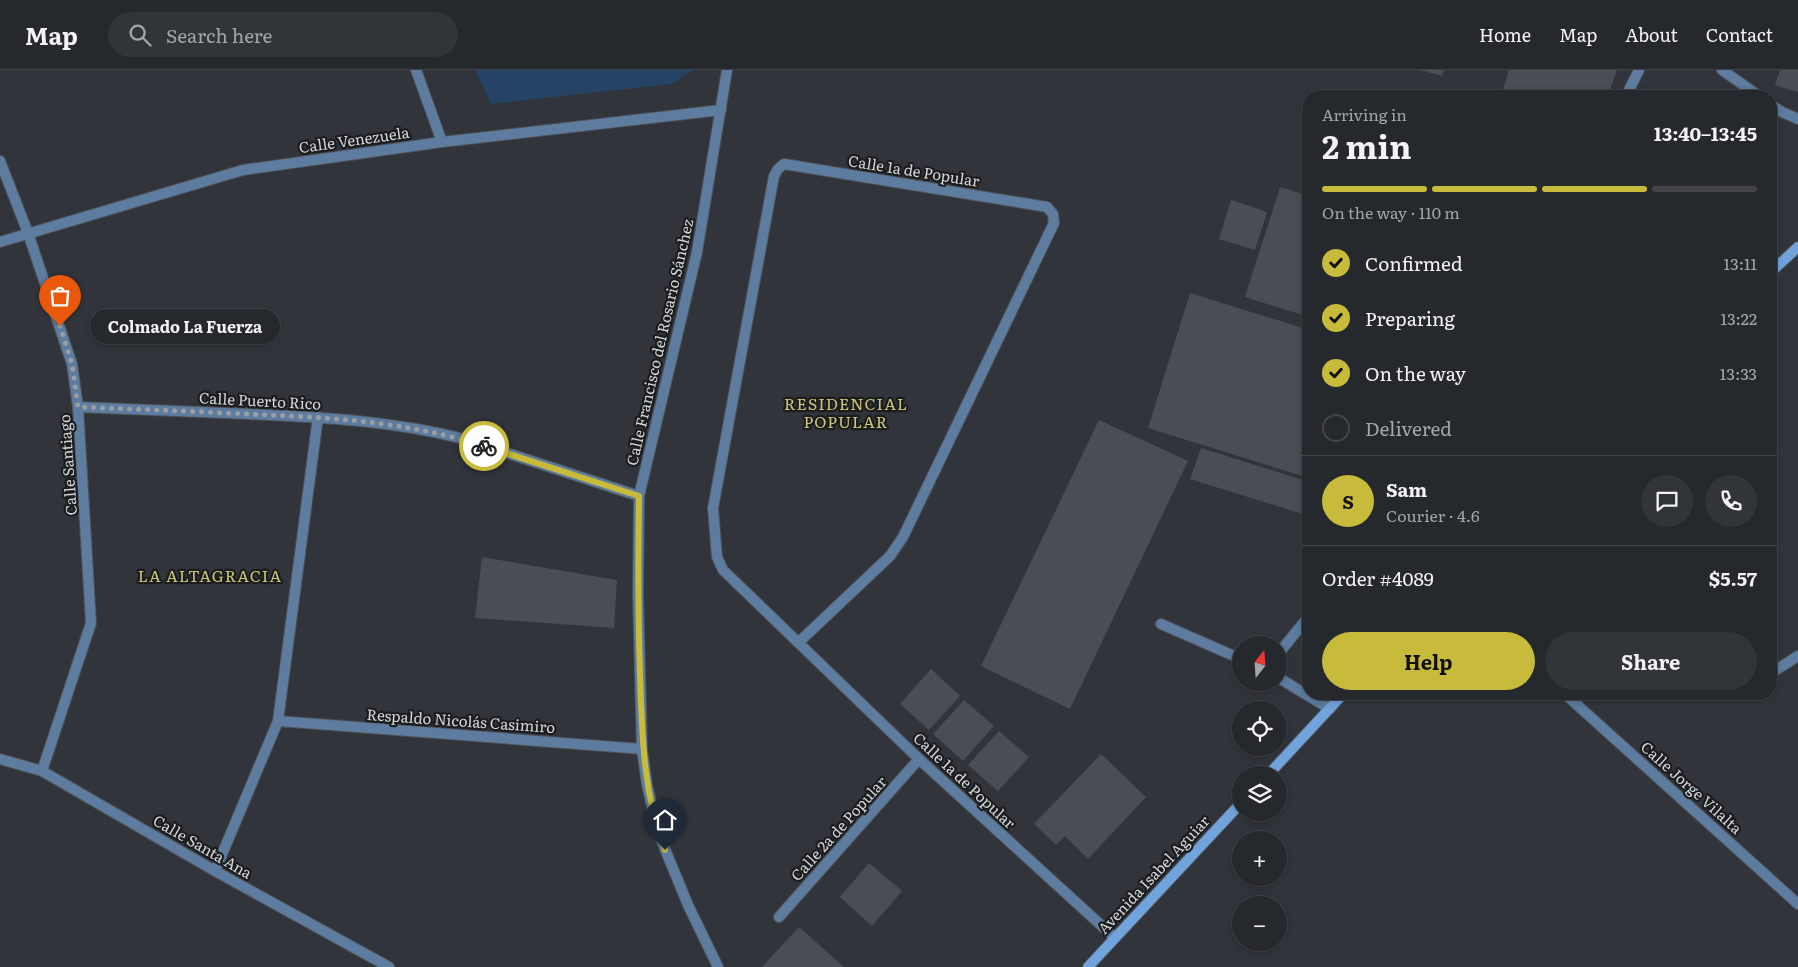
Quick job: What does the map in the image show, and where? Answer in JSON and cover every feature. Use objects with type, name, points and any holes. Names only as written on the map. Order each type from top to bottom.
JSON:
[{"type":"main road","points":[[1777,266],[1798,246]]},
{"type":"main road","points":[[1276,766],[1338,700]]},
{"type":"main road","name":"Avenida Isabel Aguiar","points":[[1088,967],[1232,812]]},
{"type":"street","points":[[416,70],[442,142]]},
{"type":"street","name":"Calle Francisco del Rosario Sánchez","points":[[718,967],[688,905],[658,832],[647,785],[642,749],[638,595],[639,496],[697,252],[727,70]]},
{"type":"street","points":[[1629,90],[1639,70]]},
{"type":"street","points":[[1722,70],[1750,90]]},
{"type":"street","points":[[1777,109],[1798,119]]},
{"type":"street","name":"Calle Venezuela","points":[[0,242],[243,170],[442,142],[721,110]]},
{"type":"street","name":"Calle Santiago","points":[[0,161],[28,233],[72,364],[78,407],[91,623],[42,771]]},
{"type":"street","name":"Calle 1a de Popular","points":[[799,642],[890,556],[903,537],[1054,223],[1052,214],[1047,207],[784,164],[778,169],[774,176],[713,508],[713,517],[717,557],[723,570],[919,759],[1114,937]]},
{"type":"street","name":"Calle Puerto Rico","points":[[78,407],[318,417],[396,425],[437,432],[639,496]]},
{"type":"street","points":[[215,871],[278,721],[318,417]]},
{"type":"street","points":[[1161,624],[1232,656]]},
{"type":"street","points":[[1288,642],[1302,625]]},
{"type":"street","points":[[1777,669],[1798,656]]},
{"type":"street","points":[[1288,683],[1302,692]]},
{"type":"street","points":[[1315,700],[1330,709]]},
{"type":"street","name":"Calle Jorge Vilalta","points":[[1572,700],[1798,904]]},
{"type":"street","name":"Respaldo Nicolás Casimiro","points":[[278,721],[642,749]]},
{"type":"street","name":"Calle Santa Ana","points":[[0,759],[42,771],[215,871],[389,967]]},
{"type":"street","name":"Calle 2a de Popular","points":[[779,917],[919,759]]},
{"type":"street","points":[[364,967],[370,956]]},
{"type":"shaded area","points":[[475,70],[694,70],[671,84],[491,104]]},
{"type":"building","points":[[1420,70],[1444,70],[1442,76]]},
{"type":"building","points":[[1509,70],[1617,70],[1610,90],[1503,90]]},
{"type":"building","points":[[1780,70],[1798,70],[1798,92],[1775,85]]},
{"type":"building","points":[[1280,187],[1302,194],[1302,315],[1245,297]]},
{"type":"building","points":[[1231,200],[1267,212],[1255,250],[1219,239]]},
{"type":"building","points":[[1190,293],[1302,328],[1302,476],[1148,428]]},
{"type":"building","points":[[1099,420],[1188,461],[1070,709],[981,666]]},
{"type":"building","points":[[1201,448],[1302,480],[1302,514],[1190,479]]},
{"type":"building","points":[[482,557],[617,580],[614,628],[475,618]]},
{"type":"building","points":[[931,669],[960,696],[929,730],[900,704]]},
{"type":"building","points":[[964,700],[994,726],[963,761],[933,734]]},
{"type":"building","points":[[999,731],[1029,757],[998,791],[968,765]]},
{"type":"building","points":[[1101,754],[1146,797],[1088,859],[1065,836],[1056,845],[1034,824]]},
{"type":"building","points":[[869,863],[902,891],[872,926],[840,897]]},
{"type":"building","points":[[799,927],[844,967],[762,967]]},
{"type":"way so far","points":[[60,326],[72,364],[78,407],[318,417],[396,425],[437,432],[484,446]]},
{"type":"place","name":"Colmado La Fuerza","points":[[60,326]]},
{"type":"district","name":"RESIDENCIAL POPULAR","points":[[846,412]]},
{"type":"district","name":"LA ALTAGRACIA","points":[[210,575]]},
{"type":"route","points":[[484,446],[639,496],[638,595],[642,749],[647,785],[658,832],[665,850]]}]
